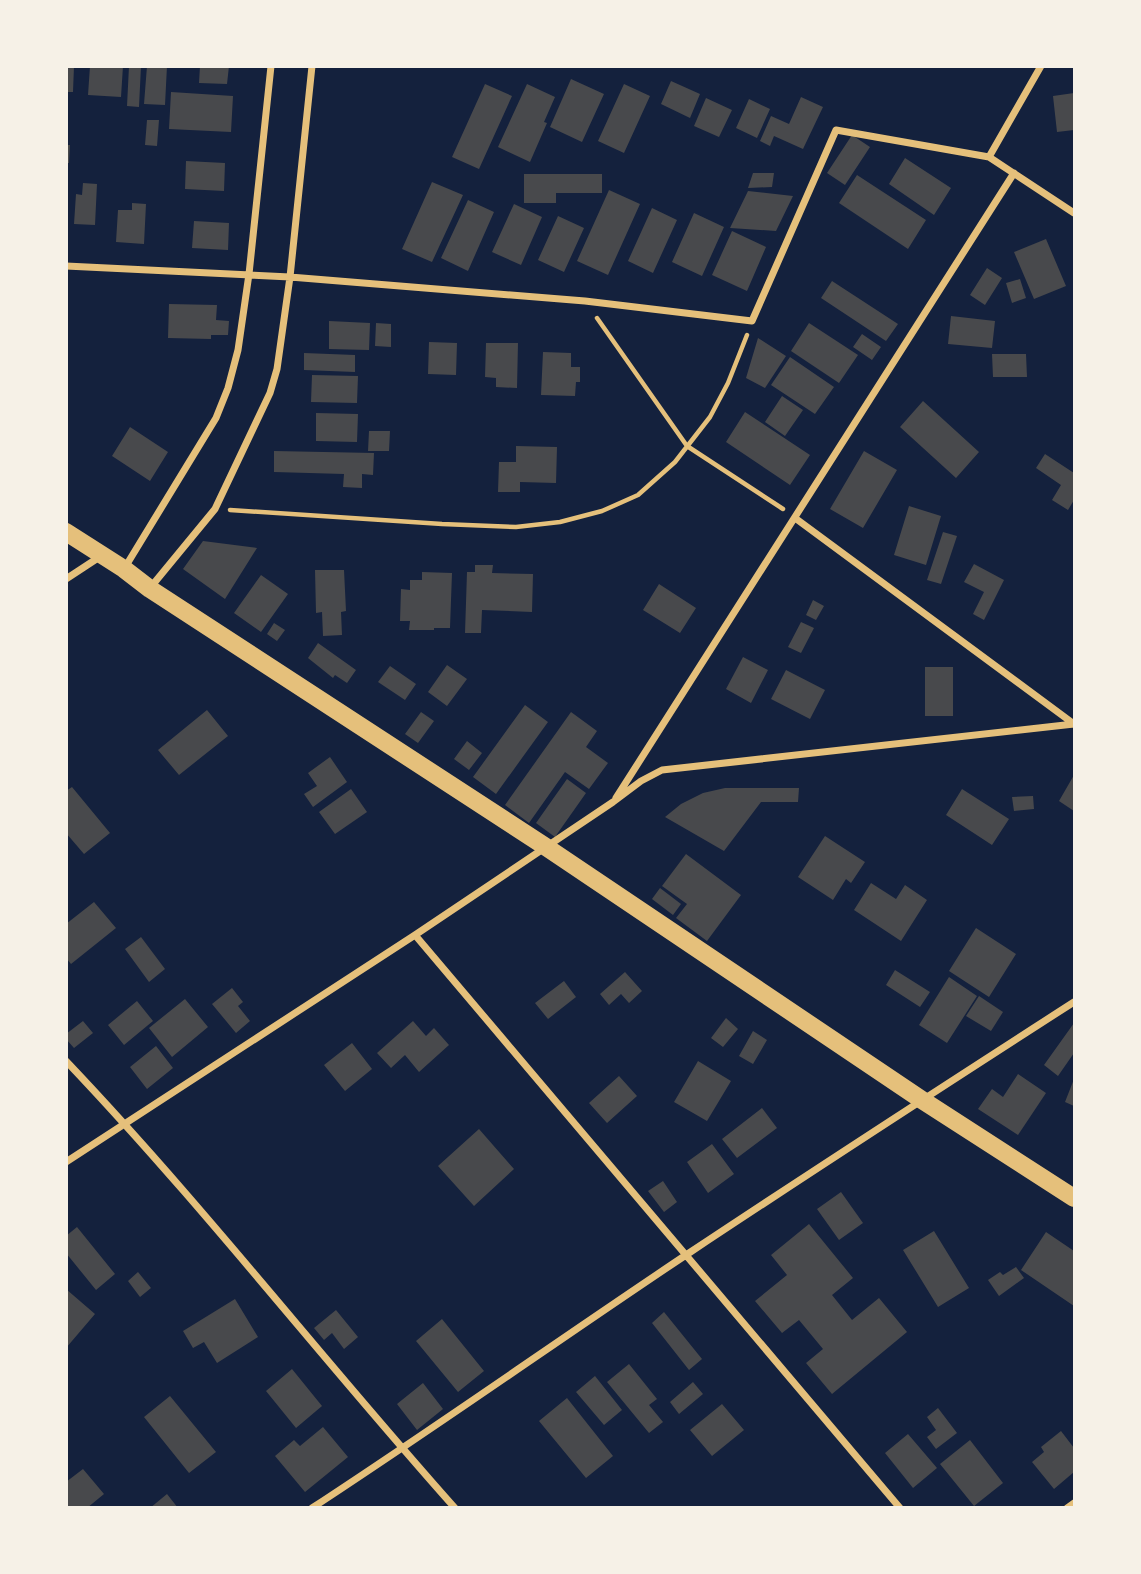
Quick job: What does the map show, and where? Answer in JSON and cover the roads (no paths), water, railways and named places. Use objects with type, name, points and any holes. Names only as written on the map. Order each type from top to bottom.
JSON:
[{"type":"main road","points":[[66,531],[150,589],[546,847],[922,1100],[1074,1198]]},
{"type":"street","points":[[124,569],[216,418],[228,388],[238,350],[271,66]]},
{"type":"street","points":[[150,589],[215,509],[270,393],[277,369],[290,277],[312,66]]},
{"type":"street","points":[[989,157],[1041,66]]},
{"type":"street","points":[[66,266],[290,277],[585,301],[752,321],[836,130],[989,157],[1074,213]]},
{"type":"street","points":[[613,802],[1014,173]]},
{"type":"street","points":[[795,518],[1074,724]]},
{"type":"street","points":[[66,579],[101,555]]},
{"type":"street","points":[[66,1162],[415,935],[641,781],[662,770],[1074,724]]},
{"type":"street","points":[[415,935],[900,1507]]},
{"type":"street","points":[[312,1507],[687,1255],[1074,1002]]},
{"type":"street","points":[[66,1061],[126,1124],[454,1507]]},
{"type":"street","points":[[1068,1507],[1074,1503]]}]
